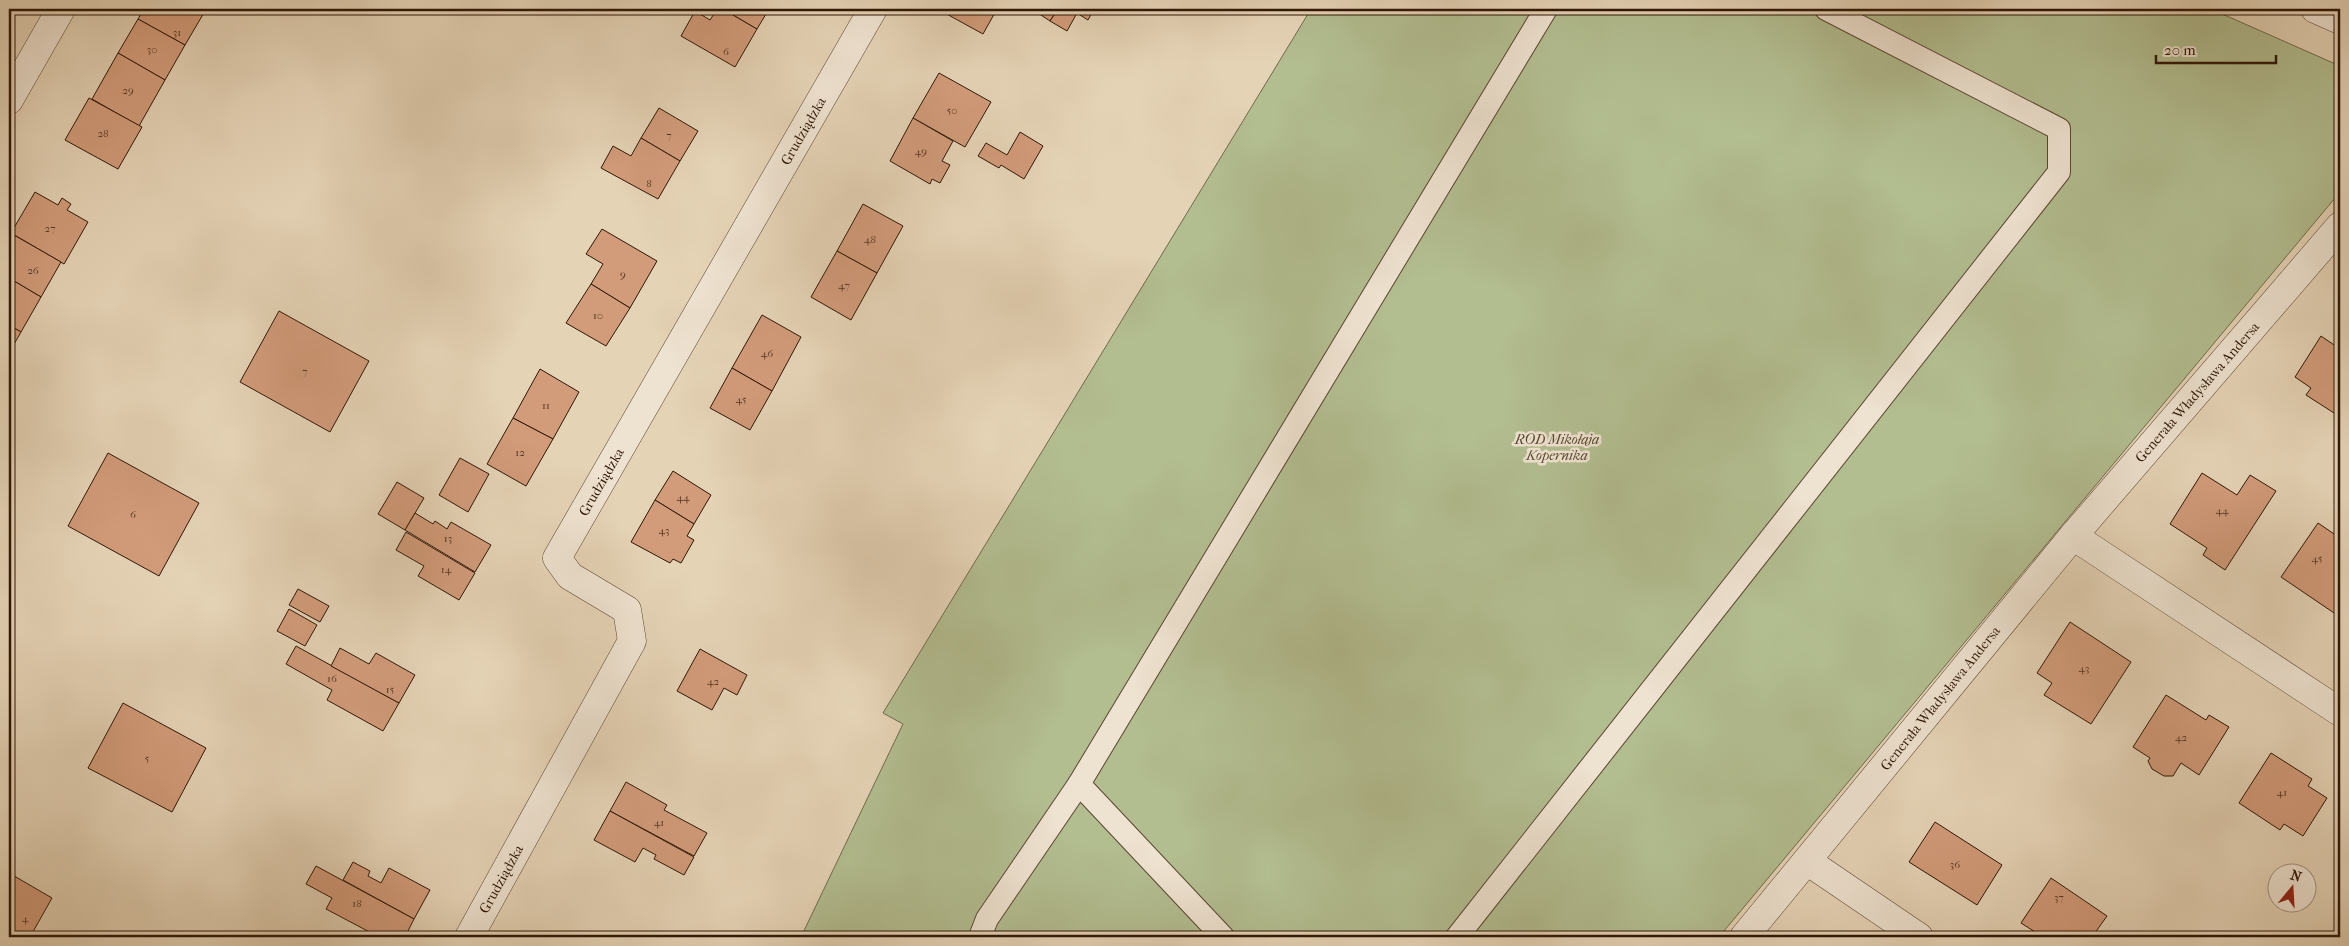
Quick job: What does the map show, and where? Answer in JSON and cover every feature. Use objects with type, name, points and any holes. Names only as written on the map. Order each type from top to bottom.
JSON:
[{"type":"street","points":[[9,100],[61,9]]},
{"type":"street","name":"Grudziądzka","points":[[469,937],[632,641],[627,610],[570,576],[557,558],[874,9]]},
{"type":"street","points":[[2315,9],[2340,20]]},
{"type":"street","name":"Generała Władysława Andersa","points":[[1744,937],[2073,536],[2331,254],[2340,226]]},
{"type":"street","points":[[2073,536],[2340,712]]},
{"type":"street","points":[[1807,861],[1919,937]]},
{"type":"lane","points":[[980,937],[987,920],[1079,784],[1546,9]]},
{"type":"lane","points":[[1457,937],[2059,172],[2059,129],[1826,9]]},
{"type":"lane","points":[[1079,784],[1223,937]]},
{"type":"green space","name":"ROD Mikołaja Kopernika","points":[[1311,9],[2211,9],[2340,66],[2340,192],[1719,937],[801,937],[903,724],[883,713]]},
{"type":"building","points":[[144,9],[201,9],[205,11],[185,45],[138,19]]},
{"type":"building","points":[[717,9],[723,9],[757,29],[735,67],[681,36],[695,11],[710,20]]},
{"type":"building","points":[[723,9],[769,9],[757,29]]},
{"type":"building","points":[[945,9],[997,9],[983,34],[943,12]]},
{"type":"building","points":[[1032,9],[1058,9],[1050,21]]},
{"type":"building","points":[[1058,9],[1094,9],[1088,20],[1077,13],[1067,31],[1050,21]]},
{"type":"building","points":[[138,19],[185,45],[165,80],[118,53]]},
{"type":"building","points":[[118,53],[165,80],[139,126],[92,99]]},
{"type":"building","points":[[939,73],[991,102],[965,147],[913,118]]},
{"type":"building","points":[[89,98],[142,127],[118,169],[65,140]]},
{"type":"building","points":[[659,108],[698,131],[680,161],[641,138]]},
{"type":"building","points":[[913,118],[953,141],[942,161],[950,165],[940,183],[932,179],[930,184],[890,161]]},
{"type":"building","points":[[1020,132],[1043,146],[1024,179],[1001,165],[999,168],[978,156],[986,143],[1007,155]]},
{"type":"building","points":[[641,138],[680,161],[658,199],[601,168],[613,146],[631,156]]},
{"type":"building","points":[[35,192],[58,205],[62,198],[71,204],[67,210],[88,222],[64,264],[11,233]]},
{"type":"building","points":[[863,204],[903,226],[877,273],[837,251]]},
{"type":"building","points":[[602,229],[657,261],[630,308],[591,284],[603,264],[586,254]]},
{"type":"building","points":[[14,235],[61,262],[41,297],[9,278],[9,244]]},
{"type":"building","points":[[837,251],[877,273],[851,320],[811,297]]},
{"type":"building","points":[[9,278],[41,297],[21,332],[9,325]]},
{"type":"building","points":[[591,284],[630,308],[606,346],[566,323]]},
{"type":"building","points":[[279,311],[369,361],[330,432],[240,382]]},
{"type":"building","points":[[762,315],[801,337],[772,391],[732,368]]},
{"type":"building","points":[[9,325],[21,332],[9,353]]},
{"type":"building","points":[[2321,336],[2340,349],[2340,407],[2334,413],[2306,395],[2311,388],[2295,377]]},
{"type":"building","points":[[732,368],[772,391],[750,430],[710,408]]},
{"type":"building","points":[[540,369],[579,392],[553,439],[513,418]]},
{"type":"building","points":[[513,418],[553,439],[526,486],[487,464]]},
{"type":"building","points":[[108,453],[199,503],[159,576],[68,526]]},
{"type":"building","points":[[460,458],[489,474],[468,512],[439,495]]},
{"type":"building","points":[[673,471],[711,495],[694,524],[655,500]]},
{"type":"building","points":[[2202,473],[2237,495],[2250,475],[2276,491],[2225,570],[2203,555],[2207,548],[2170,524]]},
{"type":"building","points":[[397,482],[424,498],[405,530],[378,514]]},
{"type":"building","points":[[655,500],[694,524],[687,536],[694,540],[681,563],[673,559],[670,563],[631,542]]},
{"type":"building","points":[[415,513],[433,524],[435,521],[447,529],[451,522],[491,545],[475,572],[405,530]]},
{"type":"building","points":[[2318,523],[2340,538],[2340,617],[2281,577]]},
{"type":"building","points":[[406,532],[475,573],[459,600],[418,576],[424,566],[396,550]]},
{"type":"building","points":[[298,589],[329,606],[320,622],[289,605]]},
{"type":"building","points":[[289,609],[317,625],[305,646],[277,631]]},
{"type":"building","points":[[2070,622],[2131,662],[2091,724],[2044,695],[2052,683],[2037,673]]},
{"type":"building","points":[[296,646],[399,703],[383,731],[327,700],[332,690],[286,664]]},
{"type":"building","points":[[340,648],[369,664],[376,653],[415,675],[399,703],[331,666]]},
{"type":"building","points":[[700,649],[747,675],[737,695],[724,688],[712,710],[677,691]]},
{"type":"building","points":[[2166,695],[2206,720],[2209,715],[2229,727],[2199,775],[2181,763],[2173,776],[2164,776],[2152,769],[2148,761],[2150,758],[2133,747]]},
{"type":"building","points":[[123,703],[206,748],[172,812],[88,768]]},
{"type":"building","points":[[2271,753],[2312,779],[2308,786],[2327,798],[2303,836],[2284,824],[2280,830],[2239,803]]},
{"type":"building","points":[[626,782],[667,805],[664,810],[707,833],[694,856],[610,811]]},
{"type":"building","points":[[610,811],[694,857],[684,875],[654,859],[656,855],[643,848],[635,862],[594,840]]},
{"type":"building","points":[[1935,822],[2002,865],[1977,905],[1909,862]]},
{"type":"building","points":[[353,862],[370,871],[368,876],[381,883],[389,868],[430,890],[414,919],[343,880]]},
{"type":"building","points":[[316,866],[414,919],[405,937],[379,937],[326,909],[332,898],[306,884]]},
{"type":"building","points":[[9,873],[52,898],[30,937],[9,937]]},
{"type":"building","points":[[2051,878],[2107,916],[2092,937],[2043,937],[2021,923]]}]
